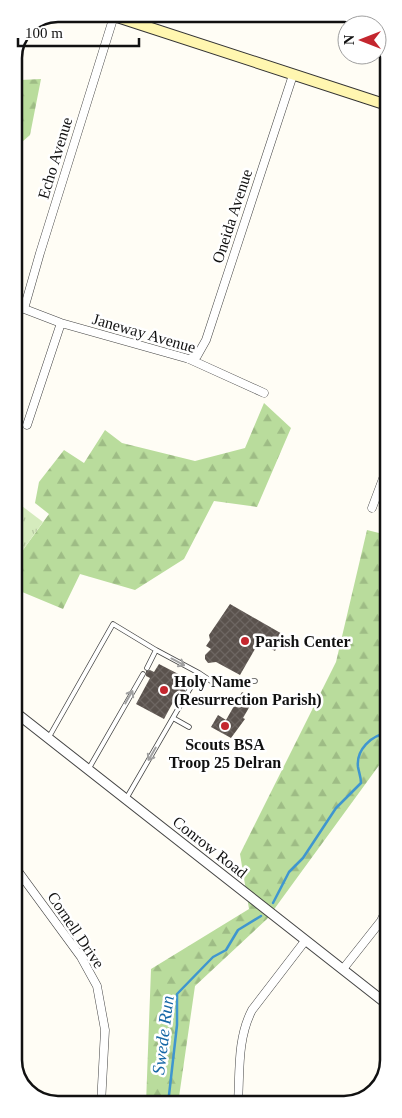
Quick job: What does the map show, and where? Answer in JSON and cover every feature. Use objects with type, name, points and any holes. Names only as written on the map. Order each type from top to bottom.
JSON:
[{"type":"main road","points":[[135,23],[380,103]]},
{"type":"street","name":"Echo Avenue","points":[[24,309],[109,23]]},
{"type":"street","name":"Oneida Avenue","points":[[189,359],[197,356],[206,340],[292,75]]},
{"type":"street","name":"Janeway Avenue","points":[[24,309],[61,323],[189,359],[264,393]]},
{"type":"street","points":[[27,425],[61,323]]},
{"type":"street","points":[[372,508],[380,487]]},
{"type":"street","name":"Conrow Road","points":[[22,718],[380,998]]},
{"type":"street","name":"Cornell Drive","points":[[22,877],[81,957],[97,986],[105,1030],[101,1095]]},
{"type":"street","points":[[344,969],[380,922]]},
{"type":"street","points":[[238,1095],[241,1042],[246,1021],[252,1010],[305,941]]},
{"type":"lane","points":[[48,738],[113,624],[214,683],[255,681]]},
{"type":"lane","points":[[147,668],[156,650]]},
{"type":"lane","points":[[188,692],[199,673]]},
{"type":"lane","points":[[88,770],[143,674]]},
{"type":"lane","points":[[125,799],[185,697]]},
{"type":"lane","points":[[173,718],[190,727]]},
{"type":"green space","points":[[41,79],[30,135],[23,141],[23,80]]},
{"type":"green space","points":[[264,403],[291,428],[257,507],[214,501],[184,559],[135,590],[80,574],[63,609],[22,592],[23,551],[49,514],[35,503],[39,482],[64,450],[84,463],[105,430],[122,443],[195,461],[245,448]]},
{"type":"green space","points":[[23,506],[43,522],[23,551]]},
{"type":"green space","points":[[367,530],[380,533],[380,764],[267,919],[195,986],[179,1095],[146,1095],[151,969],[249,909],[240,854],[336,662]]},
{"type":"building","name":"Parish Center","points":[[230,604],[284,635],[275,651],[259,642],[240,675],[216,662],[208,663],[205,659],[205,655],[211,649],[206,646],[210,640],[209,635]]},
{"type":"building","name":"Holy Name (Resurrection Parish)","points":[[159,664],[186,678],[181,688],[185,690],[185,693],[182,695],[178,693],[164,719],[136,704],[150,678],[146,676],[146,671],[154,672]]},
{"type":"building","points":[[242,692],[254,699],[243,718],[245,719],[231,738],[211,727],[218,715],[226,720]]},
{"type":"waterway","name":"Swede Run","points":[[273,903],[289,872],[303,858],[336,808],[361,783],[358,767],[359,755],[366,744],[380,735]]},
{"type":"waterway","name":"Swede Run","points":[[169,1095],[177,1025],[177,994],[213,957],[226,950],[238,930],[261,916]]},
{"type":"place","name":"Parish Center","points":[[245,641]]},
{"type":"place","name":"Holy Name (Resurrection Parish)","points":[[164,690]]},
{"type":"place","name":"Scouts BSA Troop 25 Delran","points":[[225,726]]}]
